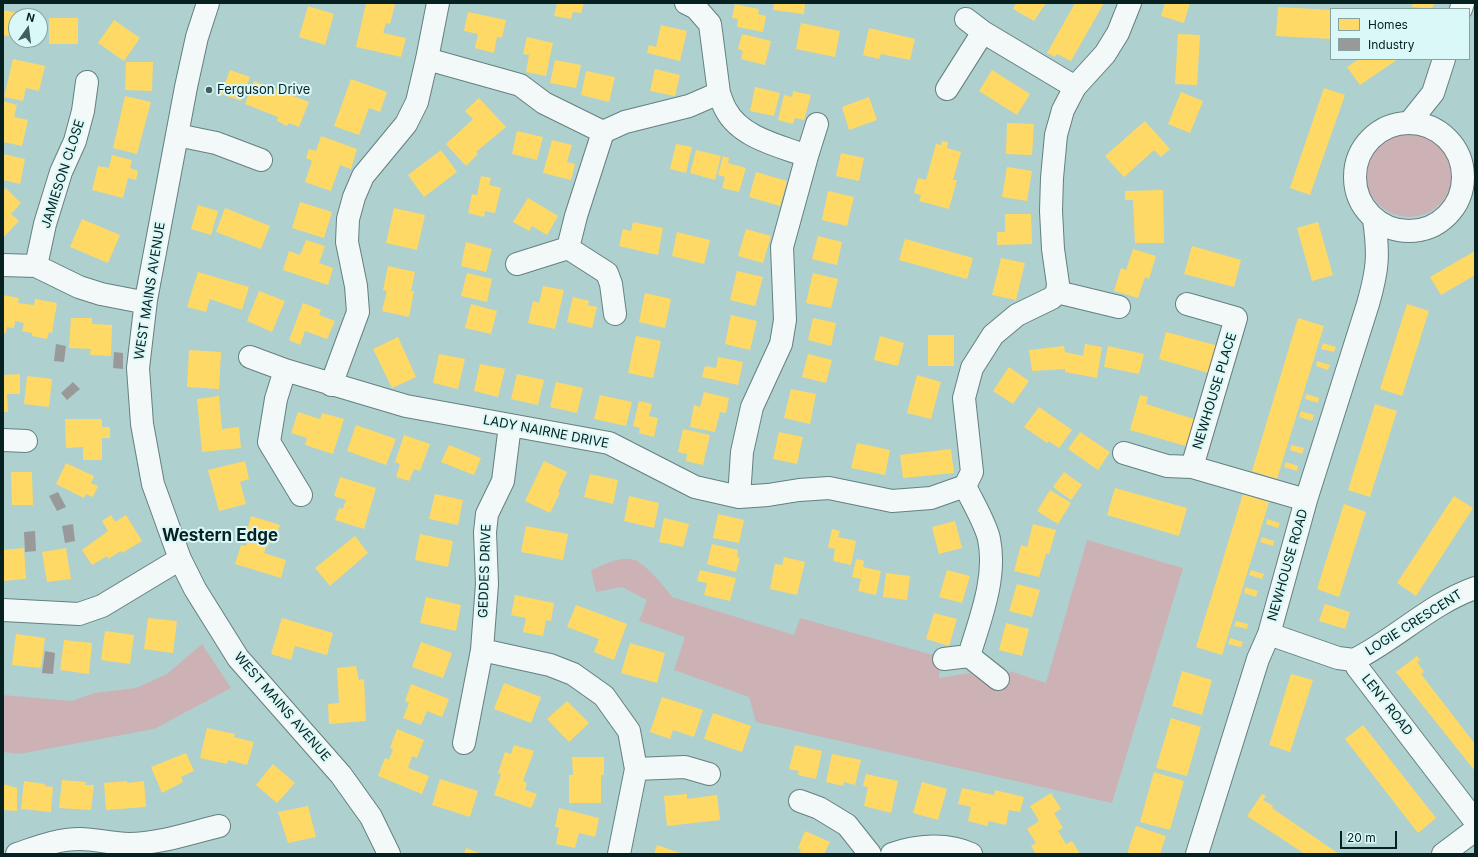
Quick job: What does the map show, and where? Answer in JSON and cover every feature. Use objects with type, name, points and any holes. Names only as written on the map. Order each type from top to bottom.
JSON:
[{"type":"street","name":"WEST MAINS AVENUE","points":[[208,3],[196,44],[177,135],[146,300],[138,368],[142,424],[153,484],[180,559],[195,589],[238,658],[341,775],[371,817],[389,854]]},
{"type":"street","points":[[332,385],[358,312],[356,286],[347,242],[348,219],[354,197],[363,176],[406,124],[417,102],[438,3]]},
{"type":"street","points":[[686,3],[696,8],[710,24],[719,93],[726,111],[740,127],[767,142],[808,156]]},
{"type":"street","points":[[969,656],[982,612],[990,575],[989,539],[965,486],[972,472],[964,398],[972,368],[993,335],[1017,315],[1052,298],[1057,292],[1058,284],[1053,249],[1052,178],[1056,135],[1063,110],[1075,87],[1104,54],[1118,33],[1130,3]]},
{"type":"street","points":[[966,19],[983,32],[1075,87]]},
{"type":"street","points":[[947,89],[983,32]]},
{"type":"street","points":[[427,59],[520,85],[544,103],[603,132]]},
{"type":"street","points":[[1409,123],[1433,93],[1444,60]]},
{"type":"street","name":"JAMIESON CLOSE","points":[[36,266],[45,224],[61,172],[75,141],[83,111],[87,82]]},
{"type":"street","points":[[568,248],[576,216],[603,132],[624,122],[689,106],[719,93]]},
{"type":"street","points":[[1433,93],[1447,137],[1469,179],[1453,209],[1442,220],[1428,228],[1398,230],[1386,226],[1374,219],[1363,207],[1356,192],[1354,175],[1358,159],[1366,144],[1378,133],[1393,126],[1409,123],[1427,126],[1447,137]]},
{"type":"street","points":[[739,497],[742,452],[752,407],[781,344],[785,320],[782,247],[817,124]]},
{"type":"street","points":[[177,135],[216,143],[261,160]]},
{"type":"street","points":[[1453,209],[1475,203]]},
{"type":"street","name":"NEWHOUSE ROAD","points":[[1197,854],[1258,659],[1269,634],[1306,500],[1376,274],[1378,249],[1374,219]]},
{"type":"street","name":"NEWHOUSE ROAD","points":[[1376,274],[1394,245],[1398,230]]},
{"type":"street","points":[[517,264],[568,248],[607,272],[611,284],[615,314]]},
{"type":"street","points":[[3,264],[36,266],[79,287],[101,294],[137,301],[146,300]]},
{"type":"street","points":[[1057,292],[1119,307]]},
{"type":"street","name":"NEWHOUSE PLACE","points":[[1187,304],[1236,318],[1192,467]]},
{"type":"street","name":"LADY NAIRNE DRIVE","points":[[250,357],[332,385],[406,406],[610,443],[695,487],[739,497],[768,496],[798,490],[829,488],[892,501],[931,498],[965,486]]},
{"type":"street","points":[[285,370],[276,399],[269,442],[301,495]]},
{"type":"street","name":"GEDDES DRIVE","points":[[464,743],[482,650],[487,584],[485,532],[487,514],[503,481],[510,425]]},
{"type":"street","points":[[3,440],[26,441]]},
{"type":"street","name":"NEWHOUSE PLACE","points":[[1124,453],[1167,466],[1192,467],[1306,500]]},
{"type":"street","points":[[3,610],[79,614],[91,611],[102,606],[180,559]]},
{"type":"street","name":"LOGIE CRESCENT","points":[[1354,660],[1376,649],[1424,614],[1464,592],[1475,588]]},
{"type":"street","name":"LENY ROAD","points":[[1269,634],[1338,658],[1354,660],[1475,821]]},
{"type":"street","points":[[482,650],[556,667],[573,674],[604,696],[628,731],[636,768],[619,854]]},
{"type":"street","points":[[944,659],[969,656],[998,679]]},
{"type":"street","points":[[636,768],[685,767],[709,774]]},
{"type":"street","points":[[800,801],[819,808],[847,825],[870,854]]},
{"type":"street","points":[[17,854],[47,843],[66,839],[129,844],[161,841],[219,826]]},
{"type":"street","points":[[1443,854],[1475,830]]},
{"type":"street","points":[[892,854],[930,846],[960,849],[971,854]]},
{"type":"shaded area","points":[[1409,131],[1425,135],[1439,144],[1448,158],[1452,174],[1448,190],[1439,204],[1425,213],[1409,217],[1393,213],[1379,204],[1370,190],[1366,174],[1370,158],[1379,144],[1393,135]]},
{"type":"shaded area","points":[[1087,540],[1183,568],[1112,803],[756,722],[749,697],[674,670],[685,637],[639,621],[647,600],[622,587],[596,592],[591,570],[619,559],[631,559],[637,561],[646,568],[672,597],[794,635],[800,618],[940,657],[939,678],[969,673],[1001,691],[1010,671],[1046,683]]},
{"type":"shaded area","points":[[202,644],[231,688],[154,729],[19,754],[3,752],[3,695],[72,701],[94,693],[136,688],[167,674]]},
{"type":"building: Homes","points":[[366,3],[395,4],[390,24],[386,23],[383,33],[406,38],[401,57],[356,47]]},
{"type":"building: Homes","points":[[557,3],[584,3],[581,13],[573,12],[571,19],[554,16]]},
{"type":"building: Homes","points":[[774,3],[805,3],[804,14],[773,10]]},
{"type":"building: Homes","points":[[1016,3],[1046,3],[1034,21],[1013,9]]},
{"type":"building: Homes","points":[[1075,3],[1104,3],[1071,61],[1057,54],[1055,57],[1047,53]]},
{"type":"building: Homes","points":[[1165,3],[1190,3],[1184,23],[1161,16]]},
{"type":"building: Homes","points":[[1413,3],[1434,3],[1432,8],[1412,7]]},
{"type":"building: Homes","points":[[735,4],[759,9],[758,14],[766,16],[763,32],[737,27],[738,19],[732,18]]},
{"type":"building: Homes","points":[[308,6],[334,14],[325,45],[299,37]]},
{"type":"building: Homes","points":[[1278,7],[1330,10],[1330,39],[1276,36]]},
{"type":"building: Homes","points":[[3,10],[8,11],[8,36],[3,35]]},
{"type":"building: Homes","points":[[468,12],[506,20],[502,38],[497,37],[494,53],[475,48],[478,34],[464,31]]},
{"type":"building: Homes","points":[[49,18],[78,18],[78,44],[49,44]]},
{"type":"building: Homes","points":[[114,20],[140,38],[124,61],[98,43]]},
{"type":"building: Homes","points":[[801,23],[840,31],[835,57],[796,49]]},
{"type":"building: Homes","points":[[661,25],[687,31],[680,61],[647,53],[649,45],[656,47]]},
{"type":"building: Homes","points":[[869,28],[915,39],[910,60],[881,54],[879,59],[863,55]]},
{"type":"building: Homes","points":[[742,34],[771,41],[765,65],[741,59],[743,51],[738,49]]},
{"type":"building: Homes","points":[[1178,34],[1200,35],[1197,85],[1175,84]]},
{"type":"building: Homes","points":[[527,37],[553,43],[546,76],[526,72],[529,55],[523,54]]},
{"type":"building: Homes","points":[[13,59],[45,66],[39,91],[26,88],[23,101],[4,97]]},
{"type":"building: Homes","points":[[555,60],[581,65],[576,88],[550,83]]},
{"type":"building: Homes","points":[[1358,60],[1397,60],[1360,85],[1347,67]]},
{"type":"building: Homes","points":[[126,62],[153,62],[152,91],[125,90]]},
{"type":"building: Homes","points":[[655,69],[680,75],[675,96],[650,91]]},
{"type":"building: Homes","points":[[230,70],[250,77],[241,101],[221,94]]},
{"type":"building: Homes","points":[[992,70],[1030,94],[1017,115],[979,91]]},
{"type":"building: Homes","points":[[586,71],[615,77],[609,102],[581,95]]},
{"type":"building: Homes","points":[[351,79],[387,92],[380,112],[369,108],[359,135],[334,126]]},
{"type":"building: Homes","points":[[254,81],[309,102],[299,127],[289,123],[287,126],[277,121],[278,117],[245,104]]},
{"type":"building: Homes","points":[[755,87],[780,93],[774,116],[750,111]]},
{"type":"building: Homes","points":[[1324,88],[1345,95],[1310,195],[1290,188]]},
{"type":"building: Homes","points":[[793,91],[811,95],[804,120],[795,118],[793,124],[778,120],[784,95],[792,97]]},
{"type":"building: Homes","points":[[1181,92],[1203,101],[1190,133],[1168,124]]},
{"type":"building: Homes","points":[[125,96],[151,102],[137,154],[113,148]]},
{"type":"building: Homes","points":[[869,97],[877,120],[849,130],[842,107]]},
{"type":"building: Homes","points":[[479,98],[506,127],[476,152],[478,154],[466,166],[446,144],[473,119],[465,111]]},
{"type":"building: Homes","points":[[3,101],[17,105],[14,117],[28,120],[22,146],[3,142]]},
{"type":"building: Homes","points":[[1145,121],[1170,149],[1161,157],[1154,150],[1124,177],[1105,156]]},
{"type":"building: Homes","points":[[1007,123],[1034,124],[1032,155],[1006,154]]},
{"type":"building: Homes","points":[[517,131],[543,137],[537,160],[512,154]]},
{"type":"building: Homes","points":[[321,136],[357,149],[351,169],[340,165],[331,191],[305,182],[312,161],[306,158],[309,149],[316,151]]},
{"type":"building: Homes","points":[[552,140],[572,145],[567,162],[575,164],[571,180],[543,173]]},
{"type":"building: Homes","points":[[942,141],[948,142],[947,148],[961,152],[953,180],[957,180],[949,209],[919,201],[921,195],[914,193],[918,178],[926,180],[936,144],[941,145]]},
{"type":"building: Homes","points":[[676,144],[692,147],[686,173],[670,169]]},
{"type":"building: Homes","points":[[441,150],[457,172],[424,197],[408,175]]},
{"type":"building: Homes","points":[[696,150],[721,156],[715,180],[690,173]]},
{"type":"building: Homes","points":[[841,153],[864,158],[859,181],[836,176]]},
{"type":"building: Homes","points":[[3,154],[25,159],[20,184],[3,180]]},
{"type":"building: Homes","points":[[112,155],[132,160],[130,168],[138,171],[136,180],[128,178],[123,198],[92,190],[98,166],[109,168]]},
{"type":"building: Homes","points":[[723,156],[729,158],[728,163],[746,168],[739,192],[722,188],[725,177],[718,175]]},
{"type":"building: Homes","points":[[1007,167],[1032,171],[1027,201],[1002,197]]},
{"type":"building: Homes","points":[[756,172],[787,181],[780,206],[749,197]]},
{"type":"building: Homes","points":[[481,176],[491,178],[489,185],[501,188],[495,213],[485,211],[484,217],[468,213],[472,194],[477,195]]},
{"type":"building: Homes","points":[[6,188],[21,203],[11,214],[19,221],[3,238],[3,191]]},
{"type":"building: Homes","points":[[1163,190],[1164,243],[1135,243],[1133,200],[1125,200],[1125,191]]},
{"type":"building: Homes","points":[[828,191],[854,197],[847,226],[822,220]]},
{"type":"building: Homes","points":[[528,198],[558,216],[547,235],[532,226],[529,231],[513,222]]},
{"type":"building: Homes","points":[[300,202],[332,212],[324,238],[292,228]]},
{"type":"building: Homes","points":[[198,205],[218,211],[211,235],[191,229]]},
{"type":"building: Homes","points":[[225,208],[270,226],[261,249],[216,232]]},
{"type":"building: Homes","points":[[394,208],[425,215],[417,250],[386,243]]},
{"type":"building: Homes","points":[[1005,214],[1031,214],[1032,244],[997,245],[997,232],[1005,232]]},
{"type":"building: Homes","points":[[82,219],[120,235],[108,263],[70,247]]},
{"type":"building: Homes","points":[[633,222],[663,228],[658,255],[619,246],[623,229],[631,231]]},
{"type":"building: Homes","points":[[1318,222],[1333,275],[1312,281],[1297,228]]},
{"type":"building: Homes","points":[[746,229],[771,236],[763,263],[738,256]]},
{"type":"building: Homes","points":[[677,232],[710,240],[704,264],[672,256]]},
{"type":"building: Homes","points":[[818,236],[842,242],[837,265],[812,259]]},
{"type":"building: Homes","points":[[905,239],[973,258],[967,279],[899,260]]},
{"type":"building: Homes","points":[[306,240],[325,246],[319,263],[333,268],[328,285],[283,270],[289,251],[300,255]]},
{"type":"building: Homes","points":[[466,242],[492,249],[486,272],[461,266]]},
{"type":"building: Homes","points":[[1192,246],[1241,260],[1234,287],[1184,274]]},
{"type":"building: Homes","points":[[1133,249],[1156,256],[1149,279],[1145,277],[1138,298],[1114,291],[1121,268],[1126,270]]},
{"type":"building: Homes","points":[[1475,251],[1475,275],[1441,295],[1430,277]]},
{"type":"building: Homes","points":[[1001,258],[1025,263],[1016,300],[992,295]]},
{"type":"building: Homes","points":[[388,266],[415,272],[411,291],[414,291],[409,317],[382,311],[387,291],[383,290]]},
{"type":"building: Homes","points":[[737,271],[763,277],[755,306],[730,300]]},
{"type":"building: Homes","points":[[198,272],[249,287],[242,310],[210,299],[206,312],[187,307]]},
{"type":"building: Homes","points":[[467,273],[492,279],[487,302],[461,296]]},
{"type":"building: Homes","points":[[813,273],[838,279],[831,308],[806,303]]},
{"type":"building: Homes","points":[[543,286],[564,290],[555,329],[528,323],[533,301],[539,303]]},
{"type":"building: Homes","points":[[259,291],[285,301],[272,332],[247,321]]},
{"type":"building: Homes","points":[[645,293],[671,299],[665,328],[639,322]]},
{"type":"building: Homes","points":[[3,295],[19,298],[18,303],[34,305],[35,299],[57,303],[52,333],[49,332],[47,339],[32,336],[32,333],[22,331],[24,323],[15,321],[14,328],[7,327],[6,333],[3,333]]},
{"type":"building: Homes","points":[[573,297],[589,301],[588,305],[597,307],[592,328],[567,322]]},
{"type":"building: Homes","points":[[303,303],[321,310],[319,315],[335,321],[327,339],[305,331],[300,345],[289,340]]},
{"type":"building: Homes","points":[[471,304],[497,311],[491,334],[465,328]]},
{"type":"building: Homes","points":[[1407,304],[1429,311],[1402,396],[1380,389]]},
{"type":"building: Homes","points":[[731,315],[757,321],[750,350],[725,344]]},
{"type":"building: Homes","points":[[71,318],[92,318],[92,324],[112,325],[111,356],[90,355],[91,349],[69,348]]},
{"type":"building: Homes","points":[[813,318],[836,323],[831,346],[808,340]]},
{"type":"building: Homes","points":[[1298,318],[1324,326],[1277,479],[1252,471]]},
{"type":"building: Homes","points":[[1166,332],[1219,346],[1212,374],[1159,359]]},
{"type":"building: Homes","points":[[928,335],[954,335],[954,366],[928,366]]},
{"type":"building: Homes","points":[[636,336],[661,341],[653,378],[628,373]]},
{"type":"building: Homes","points":[[880,336],[904,343],[898,366],[874,360]]},
{"type":"building: Homes","points":[[398,337],[416,377],[392,388],[373,349]]},
{"type":"building: Homes","points":[[1323,343],[1336,347],[1334,352],[1321,349]]},
{"type":"building: Homes","points":[[1085,344],[1102,347],[1097,378],[1065,372],[1065,369],[1032,371],[1029,350],[1064,346],[1065,352],[1083,356]]},
{"type":"building: Homes","points":[[1108,346],[1144,354],[1139,374],[1104,367]]},
{"type":"building: Homes","points":[[189,350],[221,352],[219,389],[187,387]]},
{"type":"building: Homes","points":[[439,354],[465,359],[458,389],[433,383]]},
{"type":"building: Homes","points":[[808,354],[832,360],[826,383],[802,377]]},
{"type":"building: Homes","points":[[718,357],[743,362],[738,385],[702,377],[705,366],[716,368]]},
{"type":"building: Homes","points":[[1317,361],[1330,365],[1328,370],[1316,366]]},
{"type":"building: Homes","points":[[480,364],[505,369],[498,397],[474,391]]},
{"type":"building: Homes","points":[[1009,367],[1029,381],[1013,404],[993,391]]},
{"type":"building: Homes","points":[[20,374],[20,394],[7,394],[8,412],[3,412],[3,375]]},
{"type":"building: Homes","points":[[517,374],[544,380],[538,405],[511,399]]},
{"type":"building: Homes","points":[[917,375],[941,382],[931,419],[907,413]]},
{"type":"building: Homes","points":[[27,376],[52,379],[49,407],[24,404]]},
{"type":"building: Homes","points":[[556,382],[583,388],[577,413],[550,407]]},
{"type":"building: Homes","points":[[791,389],[816,394],[810,424],[784,418]]},
{"type":"building: Homes","points":[[704,392],[729,398],[726,413],[720,412],[715,432],[690,427],[694,405],[700,407]]},
{"type":"building: Homes","points":[[1306,394],[1319,398],[1318,403],[1305,399]]},
{"type":"building: Homes","points":[[600,395],[632,402],[626,426],[594,419]]},
{"type":"building: Homes","points":[[1140,395],[1148,397],[1146,404],[1197,420],[1189,447],[1130,430]]},
{"type":"building: Homes","points":[[219,396],[222,429],[239,427],[241,448],[202,452],[197,399]]},
{"type":"building: Homes","points":[[639,401],[652,404],[649,416],[658,418],[654,437],[639,433],[640,428],[633,426]]},
{"type":"building: Homes","points":[[1375,404],[1397,411],[1370,497],[1348,490]]},
{"type":"building: Homes","points":[[1039,407],[1072,430],[1059,448],[1049,441],[1047,443],[1024,427]]},
{"type":"building: Homes","points":[[1301,411],[1314,415],[1312,421],[1299,417]]},
{"type":"building: Homes","points":[[298,412],[320,419],[322,413],[344,419],[333,454],[305,445],[307,438],[291,433]]},
{"type":"building: Homes","points":[[65,419],[102,419],[102,427],[110,427],[110,438],[102,438],[102,460],[83,460],[83,447],[66,448]]},
{"type":"building: Homes","points":[[356,425],[396,439],[386,465],[347,451]]},
{"type":"building: Homes","points":[[683,429],[710,435],[703,465],[686,461],[687,454],[678,452]]},
{"type":"building: Homes","points":[[779,432],[803,437],[797,464],[773,459]]},
{"type":"building: Homes","points":[[1080,432],[1110,452],[1098,470],[1068,449]]},
{"type":"building: Homes","points":[[404,435],[430,444],[420,471],[414,469],[409,481],[396,477],[400,464],[395,462]]},
{"type":"building: Homes","points":[[857,443],[890,450],[885,475],[851,468]]},
{"type":"building: Homes","points":[[449,445],[481,458],[474,475],[441,462]]},
{"type":"building: Homes","points":[[1291,445],[1304,448],[1302,454],[1290,450]]},
{"type":"building: Homes","points":[[951,449],[954,473],[903,478],[900,455]]},
{"type":"building: Homes","points":[[245,461],[249,479],[240,482],[246,504],[219,511],[208,470]]},
{"type":"building: Homes","points":[[544,461],[567,472],[558,492],[560,493],[550,513],[525,501]]},
{"type":"building: Homes","points":[[1286,462],[1298,466],[1297,471],[1284,467]]},
{"type":"building: Homes","points":[[66,463],[94,476],[91,483],[98,486],[93,497],[86,494],[84,498],[56,484]]},
{"type":"building: Homes","points":[[11,472],[32,472],[33,505],[12,505]]},
{"type":"building: Homes","points":[[1064,472],[1082,485],[1071,500],[1053,487]]},
{"type":"building: Homes","points":[[590,474],[618,480],[613,504],[584,497]]},
{"type":"building: Homes","points":[[340,477],[376,488],[364,529],[335,520],[339,508],[343,509],[346,500],[334,496]]},
{"type":"building: Homes","points":[[1115,488],[1187,508],[1179,536],[1107,515]]},
{"type":"building: Homes","points":[[1050,490],[1071,503],[1058,524],[1037,511]]},
{"type":"building: Homes","points":[[435,494],[463,500],[458,525],[429,519]]},
{"type":"building: Homes","points":[[1243,494],[1269,502],[1222,655],[1196,647]]},
{"type":"building: Homes","points":[[629,496],[659,503],[654,528],[624,521]]},
{"type":"building: Homes","points":[[1454,496],[1473,508],[1416,596],[1397,583]]},
{"type":"building: Homes","points":[[1344,504],[1366,512],[1339,597],[1317,589]]},
{"type":"building: Homes","points":[[718,514],[744,520],[739,543],[713,538]]},
{"type":"building: Homes","points":[[111,515],[115,522],[126,515],[142,541],[122,553],[121,551],[108,559],[107,556],[92,565],[82,550],[108,531],[102,521]]},
{"type":"building: Homes","points":[[251,516],[280,525],[274,544],[268,542],[264,553],[286,560],[281,578],[235,564],[241,545],[246,546],[249,536],[246,534]]},
{"type":"building: Homes","points":[[664,518],[689,524],[683,547],[659,542]]},
{"type":"building: Homes","points":[[1267,519],[1280,523],[1278,528],[1266,524]]},
{"type":"building: Homes","points":[[955,521],[962,548],[939,554],[932,527]]},
{"type":"building: Homes","points":[[1033,524],[1056,530],[1049,554],[1046,554],[1039,577],[1014,571],[1021,545],[1027,547]]},
{"type":"building: Homes","points":[[526,526],[568,534],[563,560],[521,552]]},
{"type":"building: Homes","points":[[832,529],[840,531],[838,537],[856,541],[851,565],[833,561],[835,549],[828,547]]},
{"type":"building: Homes","points":[[420,534],[453,541],[448,567],[415,560]]},
{"type":"building: Homes","points":[[355,536],[368,553],[330,586],[315,568]]},
{"type":"building: Homes","points":[[1262,537],[1274,541],[1273,546],[1260,542]]},
{"type":"building: Homes","points":[[712,544],[738,550],[737,557],[740,558],[736,572],[707,564]]},
{"type":"building: Homes","points":[[24,548],[26,579],[3,581],[3,550]]},
{"type":"building: Homes","points":[[66,548],[71,579],[47,582],[42,552]]},
{"type":"building: Homes","points":[[784,557],[805,562],[797,595],[770,589],[775,564],[782,565]]},
{"type":"building: Homes","points":[[856,559],[864,561],[863,567],[881,571],[876,595],[858,591],[861,579],[852,577]]},
{"type":"building: Homes","points":[[700,570],[736,578],[730,601],[704,595],[707,583],[697,581]]},
{"type":"building: Homes","points":[[947,570],[970,576],[962,603],[939,597]]},
{"type":"building: Homes","points":[[1251,570],[1264,574],[1262,579],[1249,575]]},
{"type":"building: Homes","points":[[886,573],[910,576],[907,600],[883,597]]},
{"type":"building: Homes","points":[[1017,584],[1040,590],[1032,617],[1009,611]]},
{"type":"building: Homes","points":[[1245,587],[1258,591],[1256,597],[1244,593]]},
{"type":"building: Homes","points":[[515,595],[554,603],[551,621],[546,620],[543,636],[523,632],[526,618],[511,615]]},
{"type":"building: Homes","points":[[426,597],[461,605],[456,631],[420,623]]},
{"type":"building: Homes","points":[[1325,604],[1350,612],[1345,629],[1319,621]]},
{"type":"building: Homes","points":[[576,605],[627,624],[614,660],[594,652],[599,639],[567,627]]},
{"type":"building: Homes","points":[[934,613],[957,619],[949,646],[926,639]]},
{"type":"building: Homes","points":[[148,618],[177,621],[173,653],[144,649]]},
{"type":"building: Homes","points":[[282,618],[333,633],[327,655],[295,646],[291,660],[271,654]]},
{"type":"building: Homes","points":[[1236,621],[1248,624],[1247,629],[1234,626]]},
{"type":"building: Homes","points":[[1006,623],[1029,629],[1022,656],[999,650]]},
{"type":"building: Homes","points":[[105,631],[134,635],[130,664],[101,660]]},
{"type":"building: Homes","points":[[16,634],[45,638],[41,668],[12,665]]},
{"type":"building: Homes","points":[[1230,638],[1243,642],[1241,647],[1228,644]]},
{"type":"building: Homes","points":[[64,640],[92,643],[89,674],[60,670]]},
{"type":"building: Homes","points":[[421,642],[452,653],[443,678],[412,667]]},
{"type":"building: Homes","points":[[630,643],[665,653],[657,683],[621,673]]},
{"type":"building: Homes","points":[[1417,656],[1420,660],[1417,662],[1424,672],[1421,674],[1475,744],[1475,771],[1396,672]]},
{"type":"building: Homes","points":[[356,666],[359,680],[364,679],[366,721],[329,724],[328,704],[339,703],[337,668]]},
{"type":"building: Homes","points":[[1182,671],[1212,680],[1202,715],[1172,706]]},
{"type":"building: Homes","points":[[1291,674],[1313,680],[1290,752],[1269,745]]},
{"type":"building: Homes","points":[[504,683],[541,697],[531,723],[494,709]]},
{"type":"building: Homes","points":[[411,684],[449,699],[442,717],[427,711],[421,725],[403,718],[409,703],[405,701]]},
{"type":"building: Homes","points":[[662,697],[703,710],[694,737],[673,730],[670,739],[650,732]]},
{"type":"building: Homes","points":[[567,701],[589,723],[569,742],[547,719]]},
{"type":"building: Homes","points":[[713,713],[751,726],[742,752],[704,739]]},
{"type":"building: Homes","points":[[1171,718],[1201,727],[1187,776],[1156,768]]},
{"type":"building: Homes","points":[[1363,725],[1436,818],[1418,833],[1345,739]]},
{"type":"building: Homes","points":[[207,728],[235,734],[234,737],[254,742],[247,765],[228,760],[227,764],[200,758]]},
{"type":"building: Homes","points":[[397,729],[424,740],[417,758],[412,756],[408,768],[429,776],[422,794],[378,776],[385,758],[389,760],[393,749],[390,748]]},
{"type":"building: Homes","points":[[514,745],[534,751],[523,781],[527,783],[525,790],[537,794],[531,808],[494,795],[501,774],[498,773],[505,752],[511,754]]},
{"type":"building: Homes","points":[[795,745],[822,751],[816,779],[798,775],[799,771],[789,769]]},
{"type":"building: Homes","points":[[186,753],[194,771],[181,777],[183,782],[162,793],[151,767]]},
{"type":"building: Homes","points":[[832,754],[861,760],[855,785],[844,782],[843,786],[826,782]]},
{"type":"building: Homes","points":[[572,757],[604,757],[604,775],[601,775],[601,803],[569,803],[569,775],[573,775]]},
{"type":"building: Homes","points":[[273,764],[295,783],[277,803],[256,785]]},
{"type":"building: Homes","points":[[1154,772],[1184,781],[1170,830],[1140,822]]},
{"type":"building: Homes","points":[[866,774],[898,781],[891,813],[864,806],[868,787],[863,786]]},
{"type":"building: Homes","points":[[440,779],[478,791],[470,817],[432,805]]},
{"type":"building: Homes","points":[[62,780],[86,782],[85,785],[94,785],[91,810],[59,808]]},
{"type":"building: Homes","points":[[24,781],[45,784],[44,786],[53,787],[51,812],[21,809]]},
{"type":"building: Homes","points":[[127,781],[127,783],[144,781],[146,807],[106,810],[104,783]]},
{"type":"building: Homes","points":[[922,782],[947,789],[938,820],[913,813]]},
{"type":"building: Homes","points":[[3,784],[17,788],[17,811],[3,810]]},
{"type":"building: Homes","points":[[962,788],[994,795],[995,790],[1024,797],[1020,812],[1009,810],[1006,825],[989,821],[987,826],[968,821],[971,807],[958,804]]},
{"type":"building: Homes","points":[[1051,793],[1061,809],[1054,813],[1063,828],[1058,831],[1066,844],[1072,841],[1080,854],[1036,854],[1031,846],[1036,843],[1027,829],[1039,821],[1030,806]]},
{"type":"building: Homes","points":[[687,794],[687,799],[717,795],[720,820],[667,826],[664,796]]},
{"type":"building: Homes","points":[[1262,794],[1266,796],[1263,800],[1273,806],[1272,808],[1339,854],[1305,854],[1247,816]]},
{"type":"building: Homes","points":[[308,806],[316,837],[288,843],[278,812]]},
{"type":"building: Homes","points":[[559,808],[599,818],[595,837],[579,833],[575,848],[556,844],[559,828],[555,827]]},
{"type":"building: Homes","points":[[1136,826],[1166,836],[1160,854],[1127,854]]},
{"type":"building: Homes","points":[[805,831],[830,842],[824,854],[799,854],[801,850],[798,848]]},
{"type":"building: Homes","points":[[657,845],[683,854],[654,854]]},
{"type":"building: Homes","points":[[466,848],[482,854],[464,854]]},
{"type":"building: Industry","points":[[56,344],[66,346],[64,362],[54,361]]},
{"type":"building: Industry","points":[[114,352],[123,353],[123,369],[113,368]]},
{"type":"building: Industry","points":[[73,382],[80,389],[67,400],[61,393]]},
{"type":"building: Industry","points":[[58,492],[66,507],[57,511],[49,496]]},
{"type":"building: Industry","points":[[73,524],[75,541],[65,543],[62,526]]},
{"type":"building: Industry","points":[[35,531],[36,551],[25,552],[24,532]]},
{"type":"building: Industry","points":[[45,651],[55,653],[53,674],[42,673]]},
{"type":"place","name":"Ferguson Drive","points":[[209,90]]},
{"type":"district","name":"Western Edge","points":[[220,536]]}]
